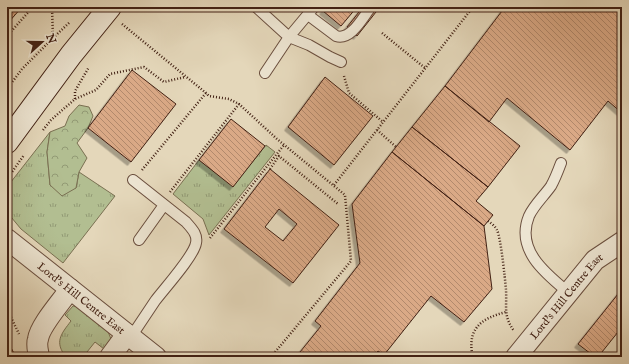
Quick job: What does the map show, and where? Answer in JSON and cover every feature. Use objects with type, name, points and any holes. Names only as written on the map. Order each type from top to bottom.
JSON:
[{"type":"street","points":[[7,142],[71,55],[115,15]]},
{"type":"street","name":"Lord's Hill Centre East","points":[[7,239],[156,357]]},
{"type":"street","name":"Lord's Hill Centre East","points":[[516,357],[596,260],[622,242]]},
{"type":"street","points":[[39,357],[37,346],[38,336],[70,289]]},
{"type":"street","points":[[110,357],[129,335]]},
{"type":"lane","points":[[256,7],[289,37],[341,62]]},
{"type":"lane","points":[[265,73],[289,37],[311,11],[336,36],[341,38],[352,32],[371,7]]},
{"type":"lane","points":[[561,163],[551,185],[530,215],[526,226],[530,253],[537,264],[568,293]]},
{"type":"lane","points":[[129,335],[189,256],[196,243],[196,235],[186,222],[133,180]]},
{"type":"lane","points":[[139,240],[163,204]]},
{"type":"path","points":[[7,36],[33,7]]},
{"type":"path","points":[[52,7],[53,38]]},
{"type":"path","points":[[334,185],[474,7]]},
{"type":"path","points":[[115,15],[210,96],[229,99],[238,104],[284,145],[345,195],[351,261],[271,357]]},
{"type":"path","points":[[7,89],[22,69],[75,17]]},
{"type":"path","points":[[382,33],[425,68]]},
{"type":"path","points":[[341,62],[349,93],[383,122]]},
{"type":"path","points":[[41,132],[50,120],[74,99],[96,90],[110,74],[144,67],[164,82],[186,77]]},
{"type":"path","points":[[133,180],[206,93]]},
{"type":"path","points":[[163,204],[238,104]]},
{"type":"path","points":[[377,130],[396,147]]},
{"type":"path","points":[[206,243],[284,145]]},
{"type":"path","points":[[7,180],[27,151]]},
{"type":"path","points":[[270,169],[279,156],[338,204]]},
{"type":"path","points":[[488,221],[496,228],[499,236],[506,286],[506,312],[508,322],[515,331]]},
{"type":"path","points":[[478,357],[472,353],[470,342],[477,326],[490,317],[506,312]]},
{"type":"green space","points":[[79,105],[89,107],[93,116],[88,128],[77,143],[87,158],[79,172],[76,188],[62,196],[50,185],[47,152],[50,132],[65,126],[69,116]]},
{"type":"green space","points":[[50,132],[47,152],[50,185],[76,188],[79,172],[115,196],[63,263],[21,229],[11,217],[7,209],[7,187]]},
{"type":"green space","points":[[266,145],[275,152],[209,235],[203,219],[173,194],[199,160],[233,186]]},
{"type":"green space","points":[[73,306],[76,306],[107,329],[111,339],[104,349],[95,342],[83,357],[66,357],[62,352],[60,347],[60,338],[71,321],[65,315]]},
{"type":"building","points":[[7,7],[22,7],[7,24]]},
{"type":"building","points":[[326,7],[357,7],[341,26],[323,11]]},
{"type":"building","points":[[363,7],[370,7],[376,12],[357,36],[347,27]]},
{"type":"building","points":[[505,7],[622,7],[622,113],[608,101],[570,150],[507,98],[489,122],[445,86]]},
{"type":"building","points":[[132,70],[176,104],[131,162],[88,128]]},
{"type":"building","points":[[325,77],[373,116],[334,165],[288,127]]},
{"type":"building","points":[[445,86],[520,146],[488,187],[412,127]]},
{"type":"building","points":[[231,119],[265,146],[233,187],[199,160]]},
{"type":"building","points":[[412,127],[488,187],[476,201],[493,215],[484,226],[392,152]]},
{"type":"building","points":[[392,152],[484,226],[492,289],[464,322],[431,296],[384,355],[378,351],[373,357],[296,357],[321,326],[315,321],[360,263],[352,204]]},
{"type":"building","points":[[270,169],[339,225],[293,283],[224,229]],"holes":[[[279,209],[297,224],[283,241],[265,227]]]},
{"type":"building","points":[[622,289],[622,327],[598,357],[595,357],[578,344]]},
{"type":"building","points":[[7,340],[16,357],[7,357]]}]
